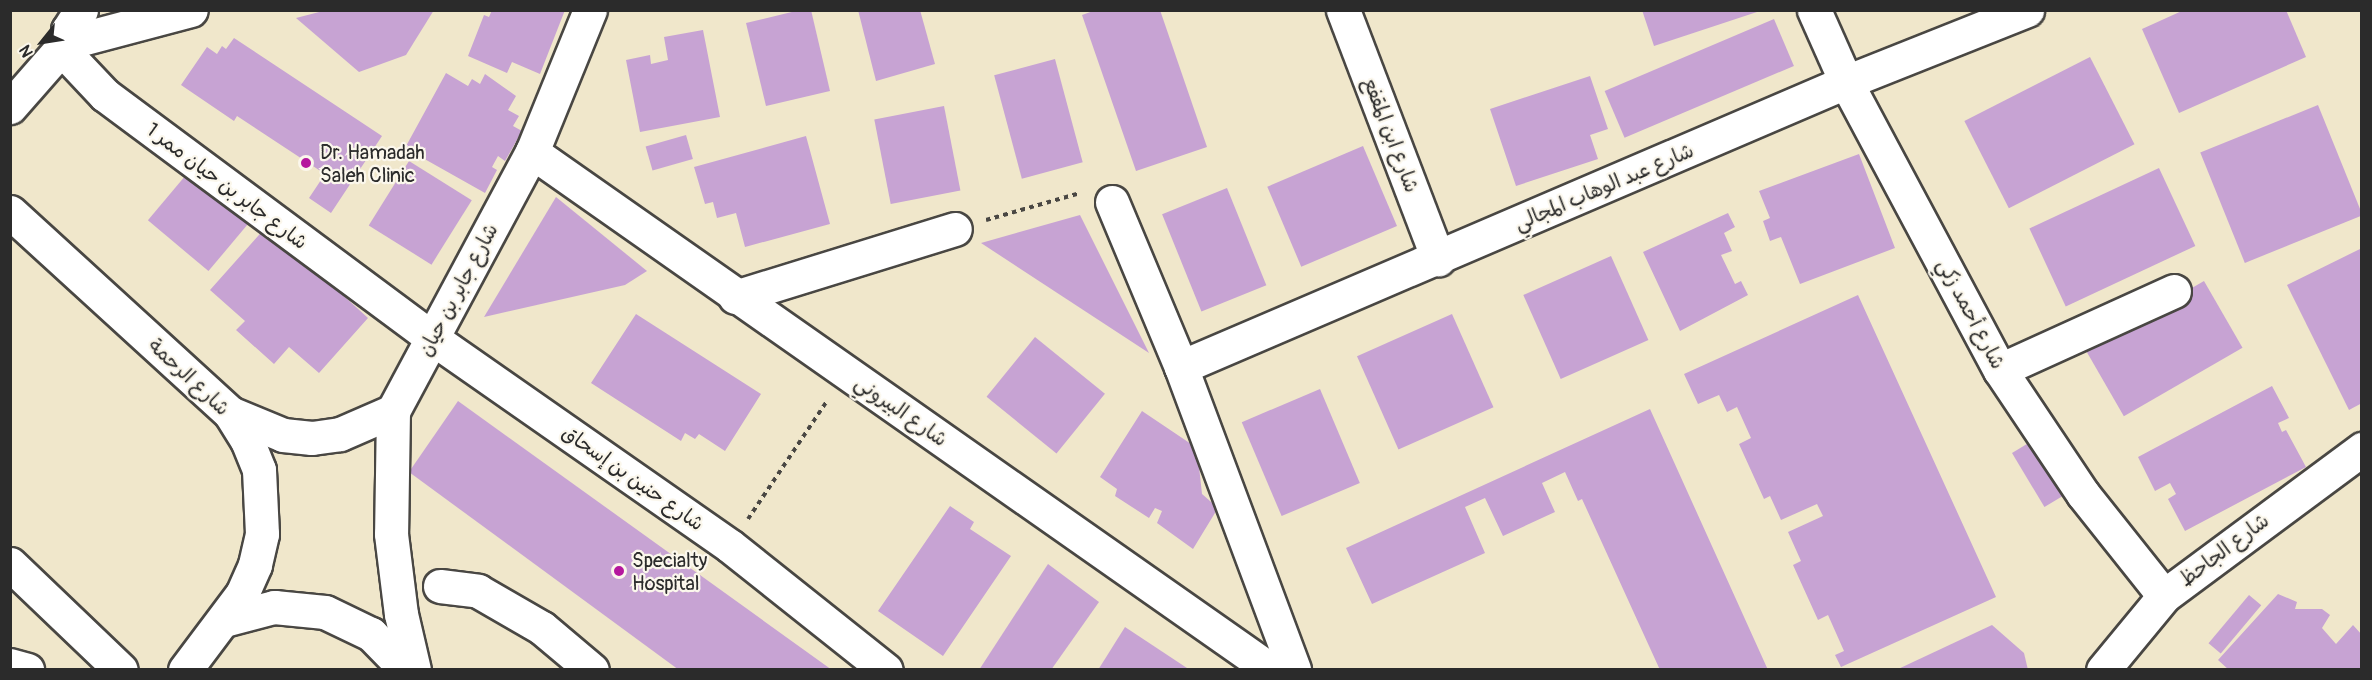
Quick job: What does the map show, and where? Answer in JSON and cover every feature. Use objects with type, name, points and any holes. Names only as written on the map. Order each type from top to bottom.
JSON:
[{"type":"street","points":[[10,107],[66,42],[68,30],[81,10]]},
{"type":"street","points":[[66,42],[191,10]]},
{"type":"street","name":"شارع جابر بن حيان","points":[[393,411],[532,152],[590,10]]},
{"type":"street","name":"شارع ابن المقفع","points":[[1343,10],[1438,258]]},
{"type":"street","name":"شارع أحمد زكي","points":[[1814,10],[1846,82],[2000,370],[2083,494],[2164,596]]},
{"type":"street","name":"شارع عبد الوهاب المجالي","points":[[1181,367],[1846,82],[2027,10]]},
{"type":"street","name":"شارع جابر بن حيان ممر 1","points":[[66,42],[76,67],[105,94],[432,338]]},
{"type":"street","name":"شارع البيروني","points":[[532,152],[735,297],[1271,669]]},
{"type":"street","points":[[1112,202],[1181,367],[1294,669]]},
{"type":"street","name":"شارع الرحمة","points":[[10,212],[230,413],[259,470],[262,534],[255,565],[242,594],[224,620]]},
{"type":"street","points":[[735,297],[955,229]]},
{"type":"street","points":[[2000,370],[2174,291]]},
{"type":"street","name":"شارع حنين بن إسحاق","points":[[432,338],[730,546],[886,669]]},
{"type":"street","points":[[230,413],[283,435],[312,438],[350,431],[393,411],[391,534],[401,614],[414,669]]},
{"type":"street","name":"شارع الجاحظ","points":[[2103,669],[2164,596],[2361,449]]},
{"type":"street","points":[[10,564],[121,669]]},
{"type":"street","points":[[440,586],[478,591],[542,628],[592,669]]},
{"type":"street","points":[[185,669],[224,620],[274,607],[325,612],[371,634],[406,669]]},
{"type":"street","points":[[10,665],[27,669]]},
{"type":"path","points":[[955,229],[1083,192],[1106,190],[1112,202]]},
{"type":"path","points":[[730,546],[846,373]]},
{"type":"building","points":[[327,10],[434,10],[406,55],[359,72],[296,18]]},
{"type":"building","points":[[492,10],[565,10],[540,74],[512,62],[507,73],[468,56],[484,15],[489,17]]},
{"type":"building","points":[[800,10],[811,10],[830,91],[766,106],[746,23]]},
{"type":"building","points":[[858,10],[920,10],[935,64],[876,81]]},
{"type":"building","points":[[1096,10],[1160,10],[1207,147],[1136,171],[1082,15]]},
{"type":"building","points":[[1642,10],[1760,10],[1760,11],[1654,46]]},
{"type":"building","points":[[2184,10],[2286,10],[2306,57],[2179,113],[2142,29]]},
{"type":"building","points":[[1774,19],[1794,66],[1625,138],[1605,91]]},
{"type":"building","points":[[703,30],[720,117],[640,132],[626,60],[650,55],[651,64],[668,60],[664,37]]},
{"type":"building","points":[[234,38],[382,136],[331,213],[309,198],[325,174],[237,116],[234,121],[181,85],[207,47],[217,54],[222,46],[226,49]]},
{"type":"building","points":[[2090,57],[2134,144],[2009,208],[1964,121]]},
{"type":"building","points":[[1055,59],[1083,162],[1022,179],[994,75]]},
{"type":"building","points":[[446,73],[468,86],[472,79],[480,84],[485,74],[516,96],[508,110],[519,116],[513,126],[522,131],[505,161],[498,156],[492,167],[497,170],[485,193],[405,148]]},
{"type":"building","points":[[1590,76],[1608,129],[1590,135],[1598,159],[1516,186],[1490,109]]},
{"type":"building","points":[[2318,105],[2362,216],[2245,263],[2200,153]]},
{"type":"building","points":[[944,106],[960,190],[891,204],[874,120]]},
{"type":"building","points":[[686,135],[693,159],[653,171],[646,147]]},
{"type":"building","points":[[806,136],[830,224],[745,247],[736,213],[717,218],[713,202],[705,204],[694,167]]},
{"type":"building","points":[[1363,146],[1397,226],[1301,267],[1267,187]]},
{"type":"building","points":[[1859,154],[1895,248],[1800,284],[1781,237],[1770,241],[1763,221],[1770,218],[1759,191]]},
{"type":"building","points":[[409,161],[472,200],[431,265],[369,225]]},
{"type":"building","points":[[2159,168],[2195,246],[2066,306],[2029,228]]},
{"type":"building","points":[[191,169],[252,220],[208,271],[148,220]]},
{"type":"building","points":[[1227,188],[1266,285],[1201,312],[1162,214]]},
{"type":"building","points":[[556,197],[647,271],[625,285],[484,317]]},
{"type":"building","points":[[1728,213],[1735,227],[1724,233],[1732,251],[1721,255],[1735,284],[1741,281],[1748,295],[1680,331],[1643,252]]},
{"type":"building","points":[[1080,215],[1149,353],[981,243]]},
{"type":"building","points":[[267,226],[368,318],[319,373],[289,347],[274,364],[236,330],[245,321],[210,290]]},
{"type":"building","points":[[2362,248],[2362,403],[2349,410],[2287,285]]},
{"type":"building","points":[[1611,256],[1648,340],[1561,379],[1523,295]]},
{"type":"building","points":[[2204,281],[2242,348],[2124,416],[2085,350]]},
{"type":"building","points":[[1858,295],[1996,597],[1841,667],[1835,655],[1844,651],[1828,615],[1818,620],[1793,565],[1801,561],[1788,532],[1823,516],[1817,504],[1781,520],[1770,496],[1764,499],[1739,444],[1751,438],[1737,407],[1727,412],[1719,395],[1698,404],[1684,374]]},
{"type":"building","points":[[636,314],[761,394],[725,451],[699,434],[695,439],[685,433],[681,441],[591,383]]},
{"type":"building","points":[[1452,314],[1493,407],[1398,449],[1357,356]]},
{"type":"building","points":[[1035,337],[1105,394],[1056,453],[987,397]]},
{"type":"building","points":[[2272,386],[2289,418],[2278,423],[2282,432],[2286,430],[2306,467],[2185,531],[2168,499],[2176,494],[2170,483],[2155,491],[2138,457]]},
{"type":"building","points":[[1320,389],[1360,483],[1282,516],[1242,422]]},
{"type":"building","name":"Specialty Hospital","points":[[458,401],[832,670],[679,670],[409,472]]},
{"type":"building","points":[[1650,409],[1768,670],[1660,670],[1582,499],[1578,501],[1565,472],[1542,483],[1555,512],[1503,536],[1485,498],[1465,507],[1485,553],[1372,604],[1346,548]]},
{"type":"building","points":[[1142,411],[1197,448],[1202,494],[1218,508],[1193,549],[1157,523],[1162,511],[1155,508],[1149,518],[1115,496],[1117,489],[1100,477]]},
{"type":"building","points":[[2042,435],[2074,489],[2044,507],[2012,453]]},
{"type":"building","points":[[950,506],[974,522],[970,529],[1011,556],[943,656],[878,611]]},
{"type":"building","points":[[1048,564],[1099,602],[1051,670],[979,670]]},
{"type":"building","points":[[2278,594],[2297,602],[2295,609],[2322,609],[2330,615],[2322,628],[2336,644],[2353,625],[2362,635],[2362,670],[2229,670],[2218,660]]},
{"type":"building","points":[[2249,595],[2261,605],[2221,654],[2209,643]]},
{"type":"building","points":[[1992,625],[2024,653],[2028,670],[1896,670]]},
{"type":"building","points":[[1125,627],[1190,670],[1098,670]]},
{"type":"place","name":"Dr. Hamadah Saleh Clinic","points":[[306,163]]},
{"type":"place","name":"Specialty Hospital","points":[[619,571]]}]
